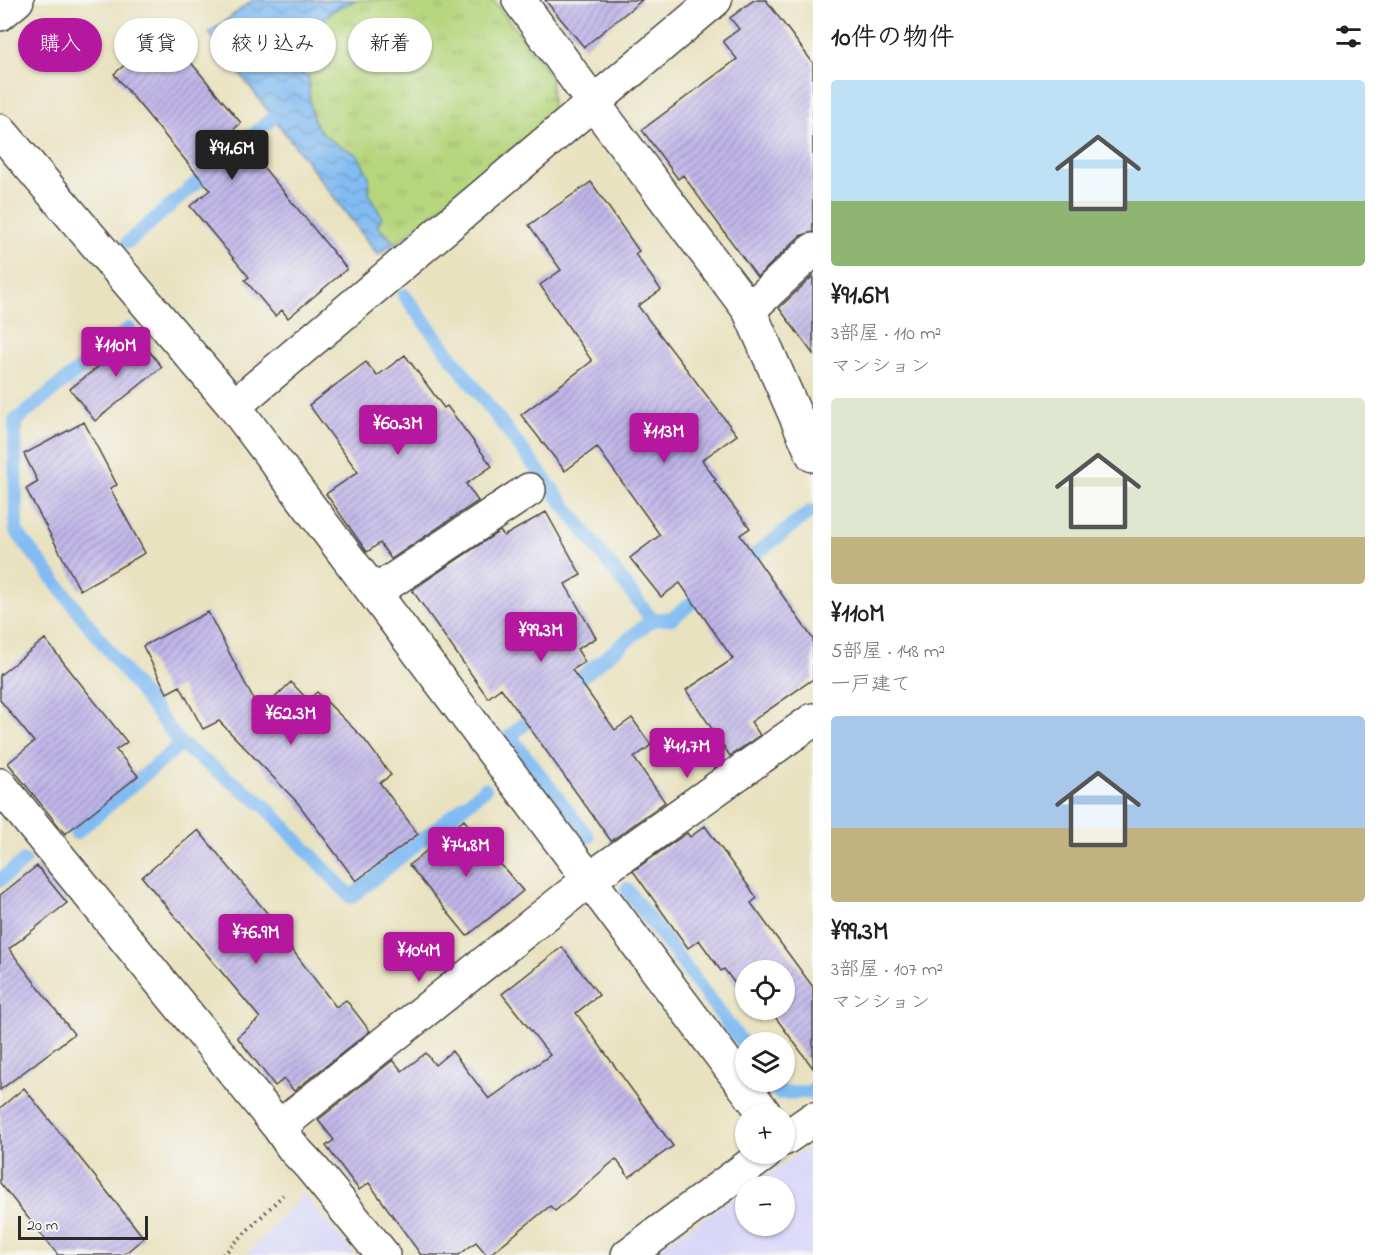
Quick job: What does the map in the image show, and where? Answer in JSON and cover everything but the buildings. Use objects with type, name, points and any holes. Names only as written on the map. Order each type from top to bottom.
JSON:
[{"type":"street","points":[[0,14],[17,0]]},
{"type":"street","points":[[519,0],[749,310],[813,455]]},
{"type":"street","points":[[234,406],[715,0]]},
{"type":"street","points":[[3,142],[234,406],[758,1104]]},
{"type":"street","points":[[749,310],[813,250]]},
{"type":"street","points":[[375,592],[529,490]]},
{"type":"street","points":[[279,1127],[590,879],[813,720]]},
{"type":"street","points":[[0,785],[279,1127],[294,1149],[383,1255]]},
{"type":"street","points":[[795,1131],[813,1119]]},
{"type":"street","points":[[627,1255],[751,1164]]},
{"type":"path","points":[[223,1255],[311,1167]]},
{"type":"shaded area","points":[[813,1144],[813,1255],[648,1255],[735,1197],[735,1236],[795,1236],[795,1176],[765,1176],[783,1164],[795,1164],[795,1156]]},
{"type":"shaded area","points":[[303,1193],[354,1255],[246,1255]]},
{"type":"green space","points":[[253,0],[493,0],[551,76],[552,115],[407,235],[378,255],[239,72],[336,72],[336,18],[229,18]]},
{"type":"water","points":[[253,0],[356,0],[325,18],[229,18]]},
{"type":"water","points":[[239,72],[287,72],[309,76],[310,105],[316,125],[331,140],[357,154],[369,176],[369,194],[382,217],[377,226],[395,243],[378,255]]},
{"type":"waterway","points":[[230,154],[273,118]]},
{"type":"waterway","points":[[128,242],[215,167]]},
{"type":"waterway","points":[[404,295],[652,620]]},
{"type":"waterway","points":[[129,329],[15,421],[16,531],[181,744]]},
{"type":"waterway","points":[[740,566],[811,511]]},
{"type":"waterway","points":[[564,691],[652,620],[672,618],[706,592]]},
{"type":"waterway","points":[[540,711],[510,736],[588,837]]},
{"type":"waterway","points":[[76,833],[181,744],[265,806],[351,897],[485,789]]},
{"type":"waterway","points":[[0,880],[24,861]]},
{"type":"waterway","points":[[627,889],[735,1033]]},
{"type":"waterway","points":[[778,1092],[810,1092],[813,1089]]}]
